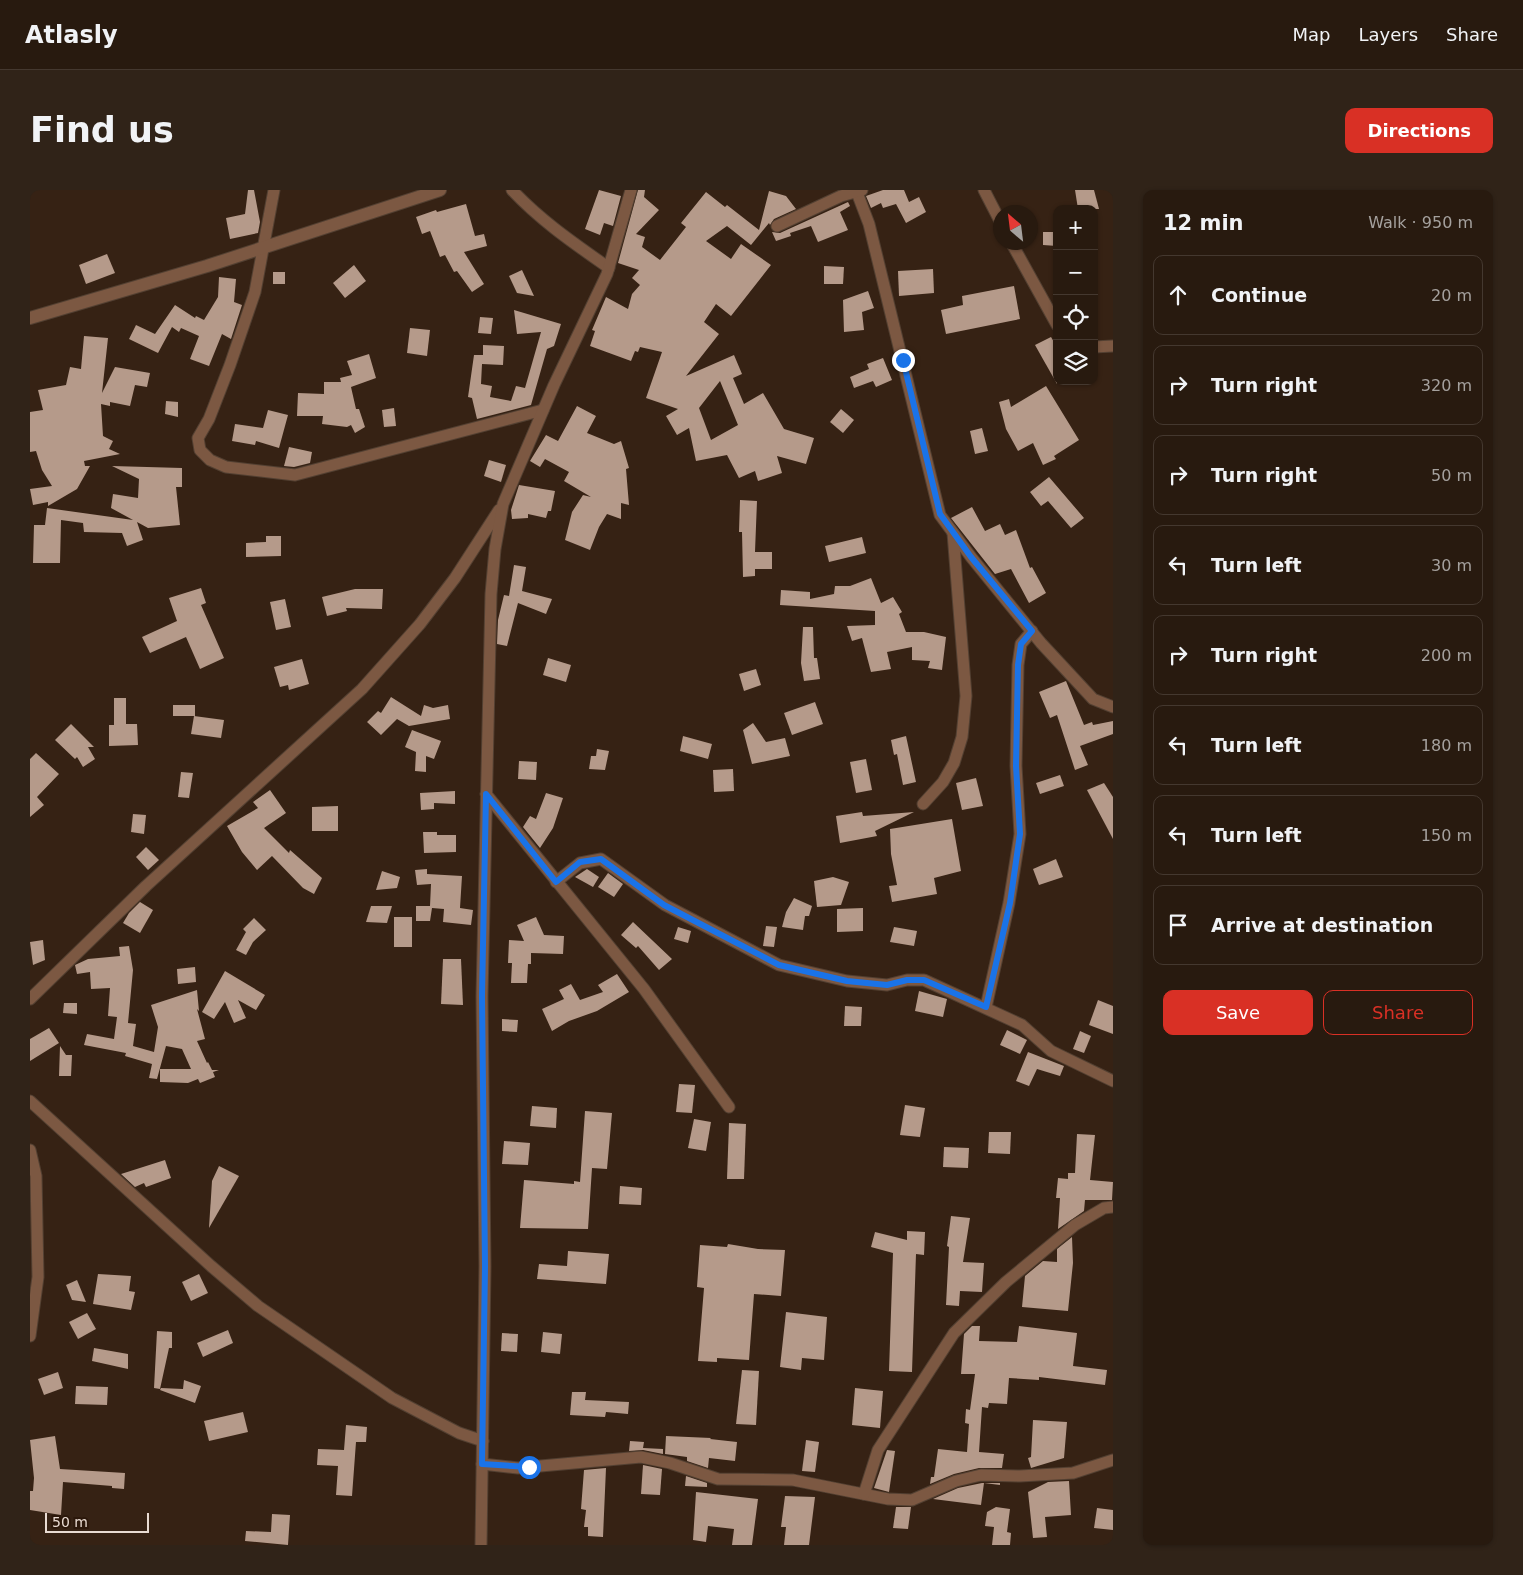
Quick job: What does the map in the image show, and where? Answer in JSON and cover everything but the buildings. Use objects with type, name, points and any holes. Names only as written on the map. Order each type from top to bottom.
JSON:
[{"type":"street","points":[[274,190],[256,292],[209,419],[198,438],[200,450],[210,460],[226,467],[295,475],[543,410]]},
{"type":"street","points":[[30,318],[264,247],[440,190]]},
{"type":"street","points":[[512,190],[527,206],[562,235],[609,268]]},
{"type":"street","points":[[30,999],[146,886],[362,689],[420,624],[455,578],[503,504],[543,410],[609,268],[631,190]]},
{"type":"street","points":[[984,190],[993,209]]},
{"type":"street","points":[[777,226],[841,196],[858,191],[870,224],[940,514],[953,533],[1032,631],[1093,698],[1113,707]]},
{"type":"street","points":[[1015,250],[1053,318]]},
{"type":"street","points":[[1098,347],[1113,346]]},
{"type":"street","points":[[481,1545],[485,1266],[482,996],[486,794],[491,594],[495,550],[503,504]]},
{"type":"street","points":[[923,804],[943,782],[954,763],[962,737],[966,696],[953,533]]},
{"type":"street","points":[[986,1007],[1010,903],[1020,834],[1016,766],[1018,665],[1021,644],[1032,631]]},
{"type":"street","points":[[486,794],[644,989],[730,1107]]},
{"type":"street","points":[[556,882],[580,862],[601,859],[664,905],[779,965],[847,981],[887,985],[907,980],[924,980],[1022,1025],[1051,1051],[1113,1081]]},
{"type":"street","points":[[32,1106],[258,1306],[392,1398],[458,1432],[483,1441]]},
{"type":"street","points":[[30,1150],[36,1176],[38,1276],[30,1336]]},
{"type":"street","points":[[864,1494],[878,1450],[954,1333],[1006,1282],[1075,1225],[1104,1208],[1113,1207]]},
{"type":"street","points":[[482,1464],[518,1468],[641,1457],[670,1463],[718,1479],[793,1480],[888,1499],[912,1500],[956,1481],[981,1475],[1020,1476],[1072,1473],[1113,1460]]},
{"type":"route","points":[[529,1467],[518,1468],[482,1464],[485,1266],[482,996],[486,794],[556,882],[580,862],[601,859],[664,905],[779,965],[847,981],[887,985],[907,980],[924,980],[986,1007],[1010,903],[1020,834],[1016,766],[1018,665],[1021,644],[1032,631],[971,557],[940,514],[903,360]]}]
